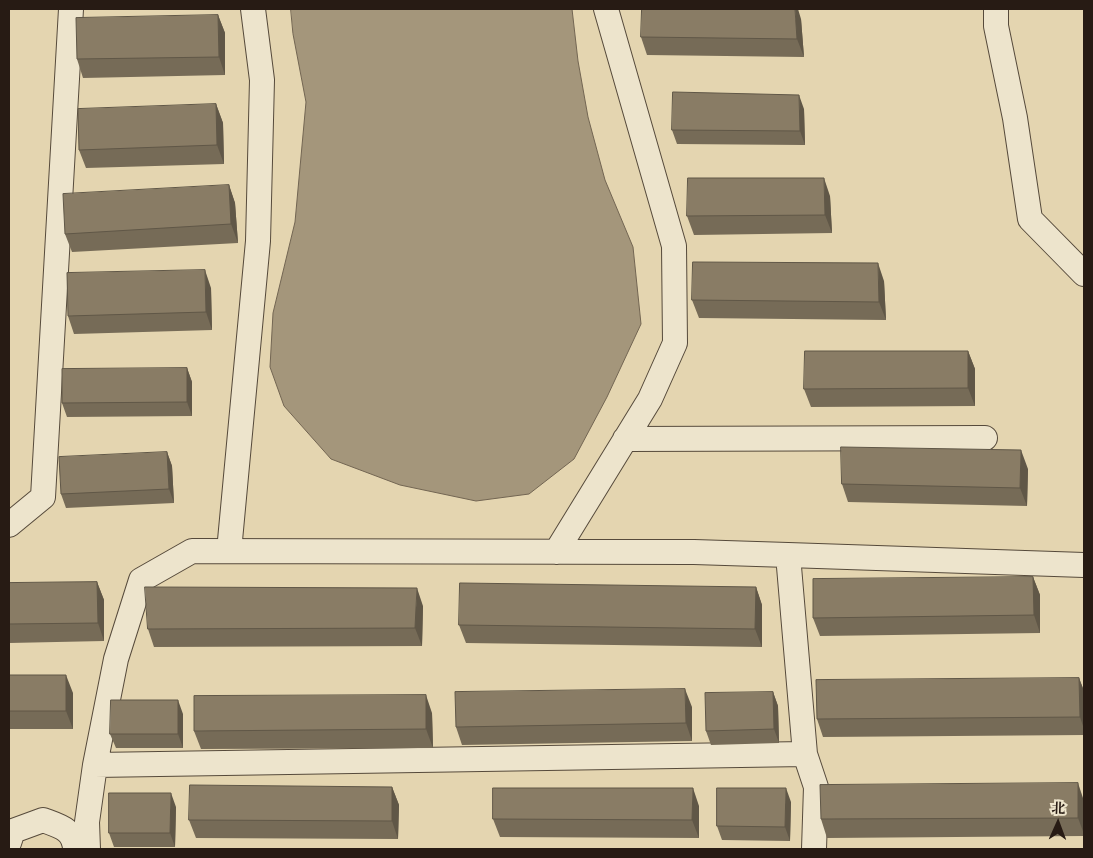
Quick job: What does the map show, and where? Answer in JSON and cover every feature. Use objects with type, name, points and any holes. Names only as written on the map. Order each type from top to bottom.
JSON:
[{"type":"street","points":[[9,525],[43,497],[71,9]]},
{"type":"street","points":[[229,551],[258,241],[262,80],[253,9]]},
{"type":"street","points":[[556,552],[650,399],[675,343],[674,246],[606,9]]},
{"type":"street","points":[[996,9],[996,26],[1015,118],[1030,219],[1084,274]]},
{"type":"street","points":[[625,440],[985,438]]},
{"type":"street","points":[[88,849],[87,822],[95,765],[116,658],[142,580],[192,551],[694,552],[1084,565]]},
{"type":"street","points":[[788,555],[805,754],[816,787],[814,849]]},
{"type":"street","points":[[95,765],[805,754]]},
{"type":"street","points":[[9,842],[13,831],[43,820],[64,828],[75,841],[75,849]]},
{"type":"shaded area","points":[[291,9],[572,9],[578,61],[588,117],[605,180],[633,247],[641,324],[607,397],[574,459],[529,494],[476,501],[400,485],[331,459],[284,406],[270,367],[273,313],[295,222],[306,102],[293,34]]},
{"type":"building","points":[[642,9],[795,9],[797,39],[641,37]]},
{"type":"building","points":[[218,15],[219,57],[77,59],[76,18]]},
{"type":"building","points":[[673,92],[799,95],[800,131],[672,130]]},
{"type":"building","points":[[216,104],[217,145],[79,150],[78,109]]},
{"type":"building","points":[[688,178],[824,178],[825,215],[687,216]]},
{"type":"building","points":[[229,185],[231,224],[65,234],[63,194]]},
{"type":"building","points":[[693,262],[878,263],[879,302],[692,300]]},
{"type":"building","points":[[205,270],[206,312],[68,316],[67,273]]},
{"type":"building","points":[[805,351],[968,351],[968,388],[804,389]]},
{"type":"building","points":[[187,368],[187,402],[62,403],[62,369]]},
{"type":"building","points":[[841,447],[1021,450],[1020,488],[842,484]]},
{"type":"building","points":[[167,452],[169,489],[61,494],[59,457]]},
{"type":"building","points":[[1033,577],[1034,615],[813,618],[813,579]]},
{"type":"building","points":[[97,582],[98,623],[9,624],[9,583]]},
{"type":"building","points":[[460,583],[756,587],[755,629],[459,625]]},
{"type":"building","points":[[145,587],[417,588],[415,628],[148,629]]},
{"type":"building","points":[[9,675],[66,675],[66,711],[9,711]]},
{"type":"building","points":[[1079,678],[1080,717],[817,719],[816,680]]},
{"type":"building","points":[[685,689],[686,723],[456,727],[455,692]]},
{"type":"building","points":[[773,692],[774,729],[706,731],[705,693]]},
{"type":"building","points":[[426,695],[426,729],[194,731],[194,696]]},
{"type":"building","points":[[111,700],[178,700],[178,734],[110,734]]},
{"type":"building","points":[[1078,783],[1078,818],[821,819],[820,785]]},
{"type":"building","points":[[190,785],[392,787],[392,821],[189,820]]},
{"type":"building","points":[[493,788],[693,788],[692,820],[493,819]]},
{"type":"building","points":[[717,788],[786,788],[785,827],[717,826]]},
{"type":"building","points":[[109,793],[171,793],[170,833],[109,833]]}]
